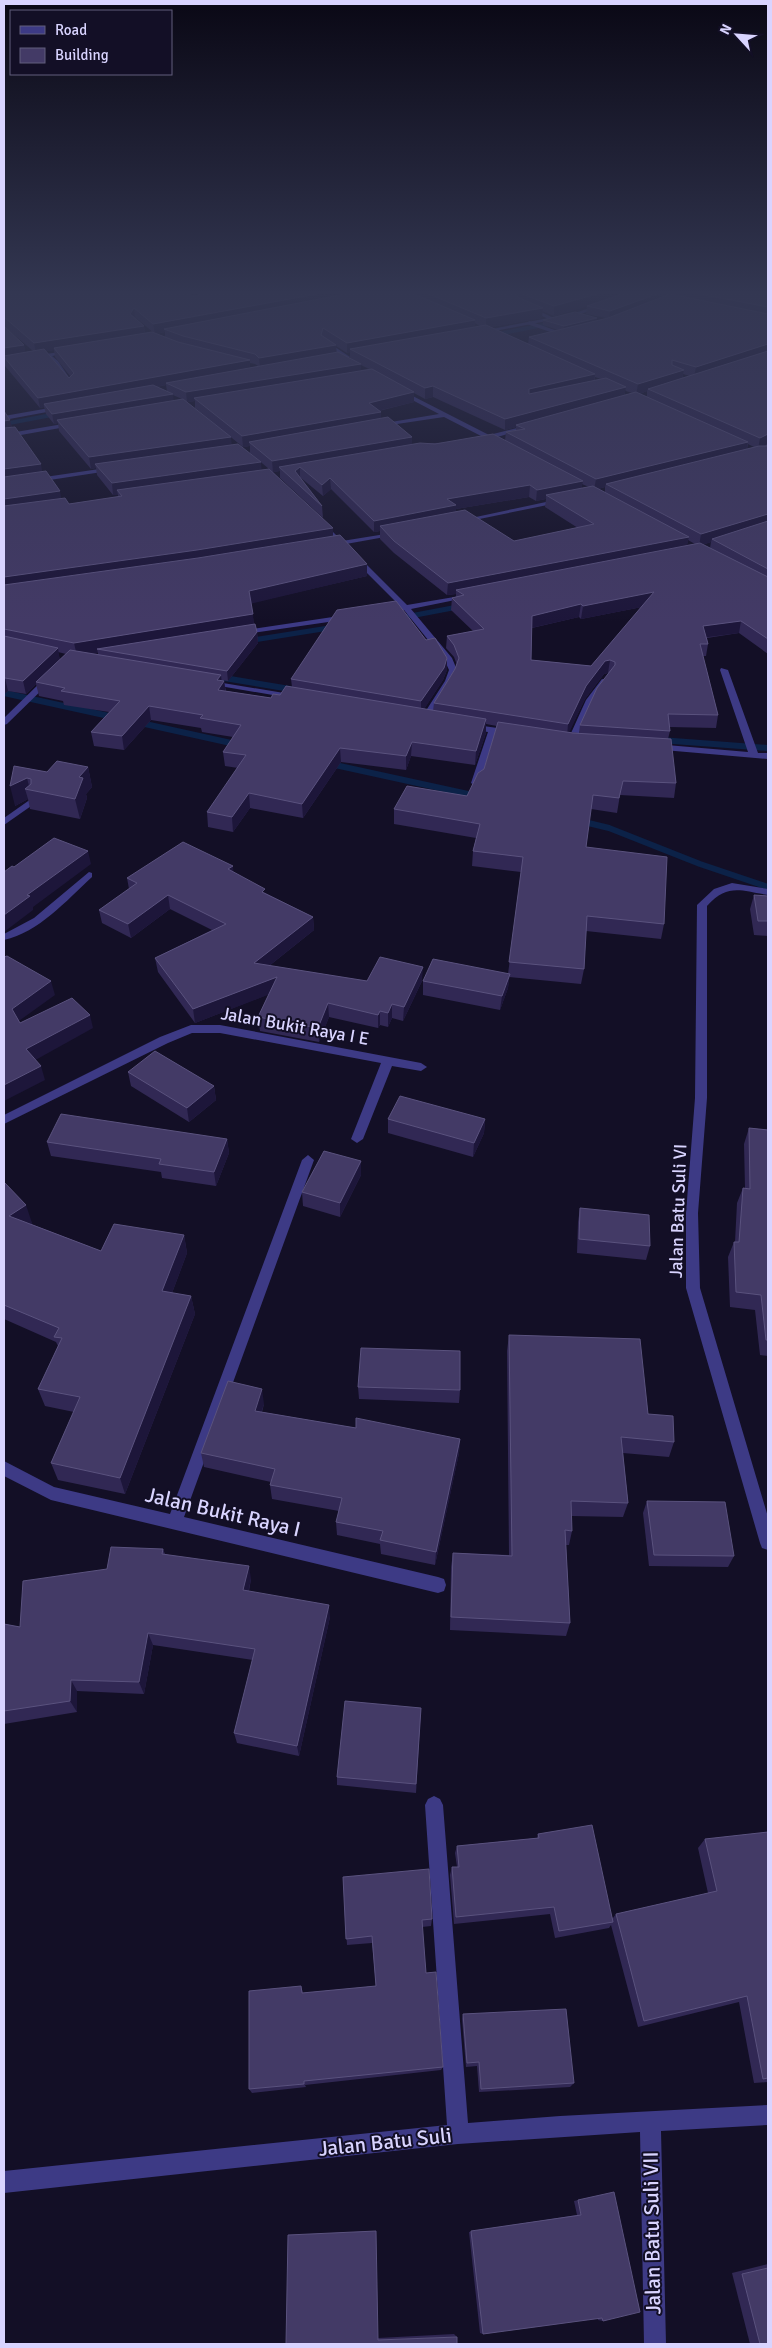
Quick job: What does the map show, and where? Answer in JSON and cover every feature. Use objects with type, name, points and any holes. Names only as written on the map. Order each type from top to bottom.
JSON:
[{"type":"street","points":[[422,404],[498,442]]},
{"type":"street","points":[[4,418],[70,406]]},
{"type":"street","points":[[376,427],[443,415]]},
{"type":"street","points":[[4,436],[80,423]]},
{"type":"street","points":[[471,441],[528,428]]},
{"type":"street","points":[[4,485],[122,468]]},
{"type":"street","points":[[455,522],[567,500]]},
{"type":"street","points":[[314,516],[343,542],[406,608],[449,660],[453,670],[449,682],[424,720]]},
{"type":"street","points":[[317,547],[408,531]]},
{"type":"street","points":[[377,612],[470,596]]},
{"type":"street","points":[[232,634],[358,615]]},
{"type":"street","points":[[724,670],[754,755]]},
{"type":"street","points":[[4,722],[57,671]]},
{"type":"street","points":[[561,740],[576,742],[590,700],[608,678]]},
{"type":"street","points":[[198,680],[306,699]]},
{"type":"street","points":[[414,718],[434,721]]},
{"type":"street","points":[[464,726],[522,735]]},
{"type":"street","points":[[476,783],[494,730]]},
{"type":"street","points":[[642,746],[768,756]]},
{"type":"street","points":[[4,822],[31,802]]},
{"type":"street","points":[[4,937],[20,930],[35,920],[89,875]]},
{"type":"street","name":"Jalan Batu Suli VI","points":[[768,892],[730,885],[713,892],[702,905],[701,1098],[692,1213],[693,1288],[768,1543]]},
{"type":"street","name":"Jalan Bukit Raya I E","points":[[4,1120],[164,1040],[191,1029],[220,1029],[421,1067]]},
{"type":"street","points":[[358,1139],[388,1060]]},
{"type":"street","points":[[175,1522],[308,1160]]},
{"type":"street","name":"Jalan Bukit Raya I","points":[[4,1468],[51,1493],[438,1585]]},
{"type":"street","points":[[434,1805],[458,2134]]},
{"type":"street","name":"Jalan Batu Suli","points":[[4,2182],[458,2134],[768,2115]]},
{"type":"street","name":"Jalan Batu Suli VII","points":[[650,2122],[655,2344]]},
{"type":"building","points":[[44,404],[46,404],[115,404],[52,414]]},
{"type":"building","points":[[156,404],[189,404],[231,437],[89,457],[57,420]]},
{"type":"building","points":[[201,404],[370,404],[381,412],[242,436]]},
{"type":"building","points":[[471,404],[563,404],[505,419]]},
{"type":"building","points":[[594,404],[662,404],[748,442],[596,479],[506,432],[525,429],[516,425]]},
{"type":"building","points":[[681,404],[768,404],[768,434],[760,438]]},
{"type":"building","points":[[4,411],[10,420],[4,421]]},
{"type":"building","points":[[388,417],[412,437],[272,461],[249,442]]},
{"type":"building","points":[[15,427],[41,464],[4,469],[4,428]]},
{"type":"building","points":[[493,434],[583,481],[537,490],[530,485],[447,499],[456,505],[374,521],[330,478],[322,485],[300,467],[295,471],[322,506],[279,467],[420,443],[435,444]]},
{"type":"building","points":[[768,442],[768,514],[701,534],[606,484],[759,446],[767,446]]},
{"type":"building","points":[[238,444],[261,462],[112,483],[95,464]]},
{"type":"building","points":[[269,469],[333,528],[197,550],[4,577],[4,506],[65,498],[69,504],[122,496],[117,490]]},
{"type":"building","points":[[46,471],[60,491],[4,499],[4,477]]},
{"type":"building","points":[[593,486],[689,537],[448,583],[394,541],[380,526],[465,510],[514,541],[594,524],[546,495]]},
{"type":"building","points":[[768,521],[768,569],[712,539]]},
{"type":"building","points":[[340,535],[367,564],[249,591],[253,614],[74,643],[4,629],[4,585],[198,558]]},
{"type":"building","points":[[700,543],[768,577],[768,639],[741,621],[703,626],[708,644],[700,644],[718,715],[668,714],[670,731],[580,725],[597,688],[615,665],[615,662],[610,660],[605,661],[586,686],[568,724],[434,703],[455,669],[459,658],[454,645],[447,636],[484,629],[452,598],[464,595],[456,590]],"holes":[[[654,592],[591,666],[531,660],[532,616],[581,604],[583,606]]]},
{"type":"building","points":[[396,601],[426,640],[435,638],[447,658],[444,668],[421,701],[291,679],[337,610]]},
{"type":"building","points":[[255,624],[257,632],[227,671],[97,649]]},
{"type":"building","points":[[4,636],[58,648],[23,681],[4,679]]},
{"type":"building","points":[[70,650],[221,675],[217,680],[224,681],[218,690],[271,698],[273,694],[280,695],[286,686],[486,719],[476,751],[412,742],[406,756],[340,748],[302,804],[249,793],[232,817],[207,812],[246,755],[223,752],[241,725],[200,718],[203,715],[149,706],[122,736],[91,732],[120,701],[61,691],[65,688],[36,682]]},
{"type":"building","points":[[498,722],[573,733],[671,739],[676,783],[623,781],[619,798],[593,795],[586,847],[667,857],[664,924],[587,916],[584,969],[509,962],[523,857],[473,851],[480,824],[394,809],[407,786],[467,796],[478,773],[484,769]]},
{"type":"building","points":[[57,761],[88,767],[79,777],[83,778],[75,799],[25,789],[31,784],[31,779],[27,778],[10,786],[14,766],[47,772]]},
{"type":"building","points":[[54,838],[88,851],[27,895],[30,896],[4,915],[4,872]]},
{"type":"building","points":[[183,842],[233,866],[228,869],[265,889],[262,892],[313,917],[254,963],[367,981],[380,957],[423,967],[404,1007],[392,1004],[388,1013],[380,1011],[378,1015],[328,1003],[318,1028],[258,1017],[277,977],[193,1009],[155,958],[226,924],[168,895],[128,924],[99,910],[137,883],[127,878]]},
{"type":"building","points":[[754,895],[768,896],[768,921],[758,921]]},
{"type":"building","points":[[7,956],[51,981],[12,1009],[20,1023],[72,998],[90,1015],[26,1049],[41,1066],[4,1085],[4,957]]},
{"type":"building","points":[[433,959],[510,974],[502,996],[423,981]]},
{"type":"building","points":[[155,1051],[214,1086],[187,1108],[128,1072]]},
{"type":"building","points":[[400,1096],[485,1119],[474,1143],[388,1119]]},
{"type":"building","points":[[61,1114],[227,1139],[214,1172],[159,1164],[161,1159],[47,1142]]},
{"type":"building","points":[[749,1128],[768,1130],[768,1340],[766,1340],[761,1295],[736,1292],[734,1242],[739,1242],[743,1188],[750,1189]]},
{"type":"building","points":[[324,1151],[361,1161],[340,1203],[302,1192]]},
{"type":"building","points":[[4,1182],[26,1205],[9,1216],[101,1251],[114,1224],[184,1235],[162,1291],[191,1296],[120,1478],[51,1463],[80,1397],[38,1389],[62,1338],[54,1337],[59,1328],[4,1305]]},
{"type":"building","points":[[580,1208],[649,1215],[650,1246],[579,1239]]},
{"type":"building","points":[[509,1335],[640,1339],[648,1414],[673,1416],[674,1442],[621,1437],[628,1503],[571,1501],[572,1531],[565,1530],[570,1623],[451,1617],[453,1553],[512,1556]]},
{"type":"building","points":[[361,1348],[460,1351],[460,1390],[358,1387]]},
{"type":"building","points":[[228,1381],[262,1389],[255,1411],[356,1428],[356,1418],[460,1439],[436,1552],[380,1540],[383,1531],[336,1522],[342,1498],[270,1485],[275,1469],[201,1453]]},
{"type":"building","points":[[647,1501],[725,1502],[734,1556],[654,1555]]},
{"type":"building","points":[[111,1547],[163,1549],[162,1554],[249,1566],[243,1590],[329,1605],[297,1746],[234,1733],[255,1649],[148,1633],[139,1682],[71,1680],[70,1701],[4,1711],[4,1624],[20,1627],[23,1581],[107,1569]]},
{"type":"building","points":[[345,1701],[421,1708],[416,1784],[337,1777]]},
{"type":"building","points":[[592,1825],[613,1922],[559,1931],[554,1907],[456,1917],[452,1867],[459,1867],[457,1846],[539,1838],[538,1834]]},
{"type":"building","points":[[768,1832],[768,2078],[763,2079],[747,1996],[644,2021],[616,1914],[717,1891],[705,1839]]},
{"type":"building","points":[[429,1869],[432,1919],[422,1920],[426,1973],[436,1972],[443,2067],[304,2081],[304,2084],[249,2089],[249,1991],[301,1986],[302,1993],[376,1986],[372,1936],[346,1939],[343,1877]]},
{"type":"building","points":[[566,2009],[574,2083],[481,2089],[479,2062],[467,2063],[463,2014]]},
{"type":"building","points":[[614,2192],[640,2312],[603,2321],[602,2318],[483,2334],[471,2231],[581,2215],[578,2200]]},
{"type":"building","points":[[376,2231],[378,2340],[457,2337],[457,2344],[286,2344],[288,2235]]},
{"type":"building","points":[[768,2268],[768,2344],[760,2344],[742,2274]]},
{"type":"waterway","points":[[4,424],[57,414]]},
{"type":"waterway","points":[[405,617],[463,606]]},
{"type":"waterway","points":[[247,641],[335,627]]},
{"type":"waterway","points":[[218,677],[296,690]]},
{"type":"waterway","points":[[4,693],[118,718]]},
{"type":"waterway","points":[[136,722],[240,745]]},
{"type":"waterway","points":[[660,740],[768,748]]},
{"type":"waterway","points":[[326,763],[477,796]]},
{"type":"waterway","points":[[580,821],[609,828],[700,864],[768,887]]}]
